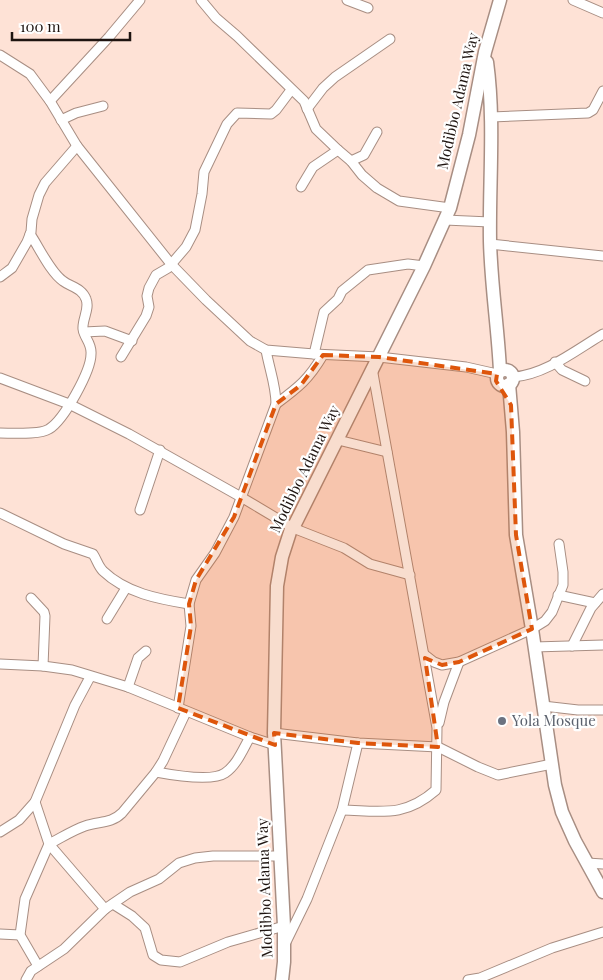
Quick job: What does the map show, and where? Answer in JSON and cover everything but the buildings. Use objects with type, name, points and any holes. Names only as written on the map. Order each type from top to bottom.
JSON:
[{"type":"main road","name":"Modibbo Adama Way","points":[[282,980],[284,926],[279,856],[275,739],[277,586],[282,557],[291,529],[338,440],[424,266],[450,208],[468,135],[485,52],[500,0]]},
{"type":"main road","points":[[485,52],[490,85],[491,117],[490,244],[498,344],[511,404],[516,535],[552,764],[562,812],[597,862],[603,892]]},
{"type":"street","points":[[50,101],[109,38],[140,0]]},
{"type":"street","points":[[201,0],[216,18],[304,101],[316,129],[352,161],[362,175],[377,188],[399,201],[450,208]]},
{"type":"street","points":[[347,0],[368,8]]},
{"type":"street","points":[[574,0],[603,13]]},
{"type":"street","points":[[307,109],[323,88],[335,77],[390,39]]},
{"type":"street","points":[[0,55],[30,74],[50,101],[77,146],[171,264],[235,328],[250,341],[266,350],[379,357],[466,367],[505,377],[525,376],[555,362],[603,334]]},
{"type":"street","points":[[121,357],[146,316],[148,307],[147,296],[156,275],[168,268],[186,247],[195,230],[204,172],[227,124],[237,114],[271,114],[291,90]]},
{"type":"street","points":[[491,117],[588,113],[592,110],[603,91]]},
{"type":"street","points":[[61,120],[76,113],[103,106]]},
{"type":"street","points":[[352,161],[364,155],[377,132]]},
{"type":"street","points":[[0,277],[12,268],[30,234],[32,219],[45,183],[77,146]]},
{"type":"street","points":[[301,186],[313,167],[338,150]]},
{"type":"street","points":[[445,220],[490,222]]},
{"type":"street","points":[[0,433],[48,430],[55,424],[69,404],[90,366],[91,344],[83,327],[87,301],[83,293],[62,281],[30,234]]},
{"type":"street","points":[[490,244],[603,256]]},
{"type":"street","points":[[314,354],[324,312],[338,299],[342,291],[368,270],[408,264],[424,266]]},
{"type":"street","points":[[84,332],[105,331],[132,341]]},
{"type":"street","points":[[38,966],[20,936],[25,899],[49,844],[86,825],[109,822],[116,819],[164,761],[182,710],[191,626],[189,604],[196,580],[226,534],[276,404],[276,389],[270,373],[266,350]]},
{"type":"street","points":[[276,404],[301,386],[313,372],[323,355]]},
{"type":"street","points":[[555,362],[562,370],[585,381]]},
{"type":"street","points":[[342,810],[394,812],[408,808],[436,790],[437,728],[372,368]]},
{"type":"street","points":[[0,378],[69,404],[160,450],[293,528],[344,548],[370,564],[410,575]]},
{"type":"street","points":[[338,440],[387,452]]},
{"type":"street","points":[[140,510],[160,450]]},
{"type":"street","points":[[0,513],[64,544],[93,554],[102,570],[126,588],[159,599],[189,604]]},
{"type":"street","points":[[424,655],[442,665],[459,662],[532,629],[545,621],[552,612],[563,585],[559,544]]},
{"type":"street","points":[[107,619],[126,588]]},
{"type":"street","points":[[572,646],[591,608],[603,594]]},
{"type":"street","points":[[558,595],[595,603]]},
{"type":"street","points":[[31,598],[44,612],[45,616],[43,666]]},
{"type":"street","points":[[534,647],[603,645]]},
{"type":"street","points":[[128,687],[138,658],[146,651]]},
{"type":"street","points":[[437,728],[444,702],[459,662]]},
{"type":"street","points":[[0,664],[43,666],[72,670],[128,687],[250,738],[438,747],[498,775],[552,764]]},
{"type":"street","points":[[0,832],[19,820],[35,802],[75,705],[90,677]]},
{"type":"street","points":[[543,706],[578,710],[603,710]]},
{"type":"street","points":[[156,772],[198,778],[220,775],[226,772],[238,759],[250,738]]},
{"type":"street","points":[[284,945],[307,899],[342,810],[358,743]]},
{"type":"street","points":[[35,802],[49,844],[109,906],[132,916],[145,928],[153,955],[161,960],[173,962],[187,960],[228,942],[284,926]]},
{"type":"street","points":[[26,980],[31,971],[64,949],[109,906],[130,892],[159,879],[179,863],[195,858],[279,856]]},
{"type":"street","points":[[468,980],[480,978],[552,948],[603,932]]},
{"type":"street","points":[[0,934],[20,936]]},
{"type":"highlighted area","points":[[323,355],[379,357],[497,374],[496,381],[511,405],[516,535],[532,629],[459,662],[442,665],[425,658],[438,747],[358,743],[274,733],[275,745],[178,708],[191,626],[189,604],[196,580],[234,517],[276,404],[301,385]]},
{"type":"place","name":"Yola Mosque","points":[[502,721]]}]
